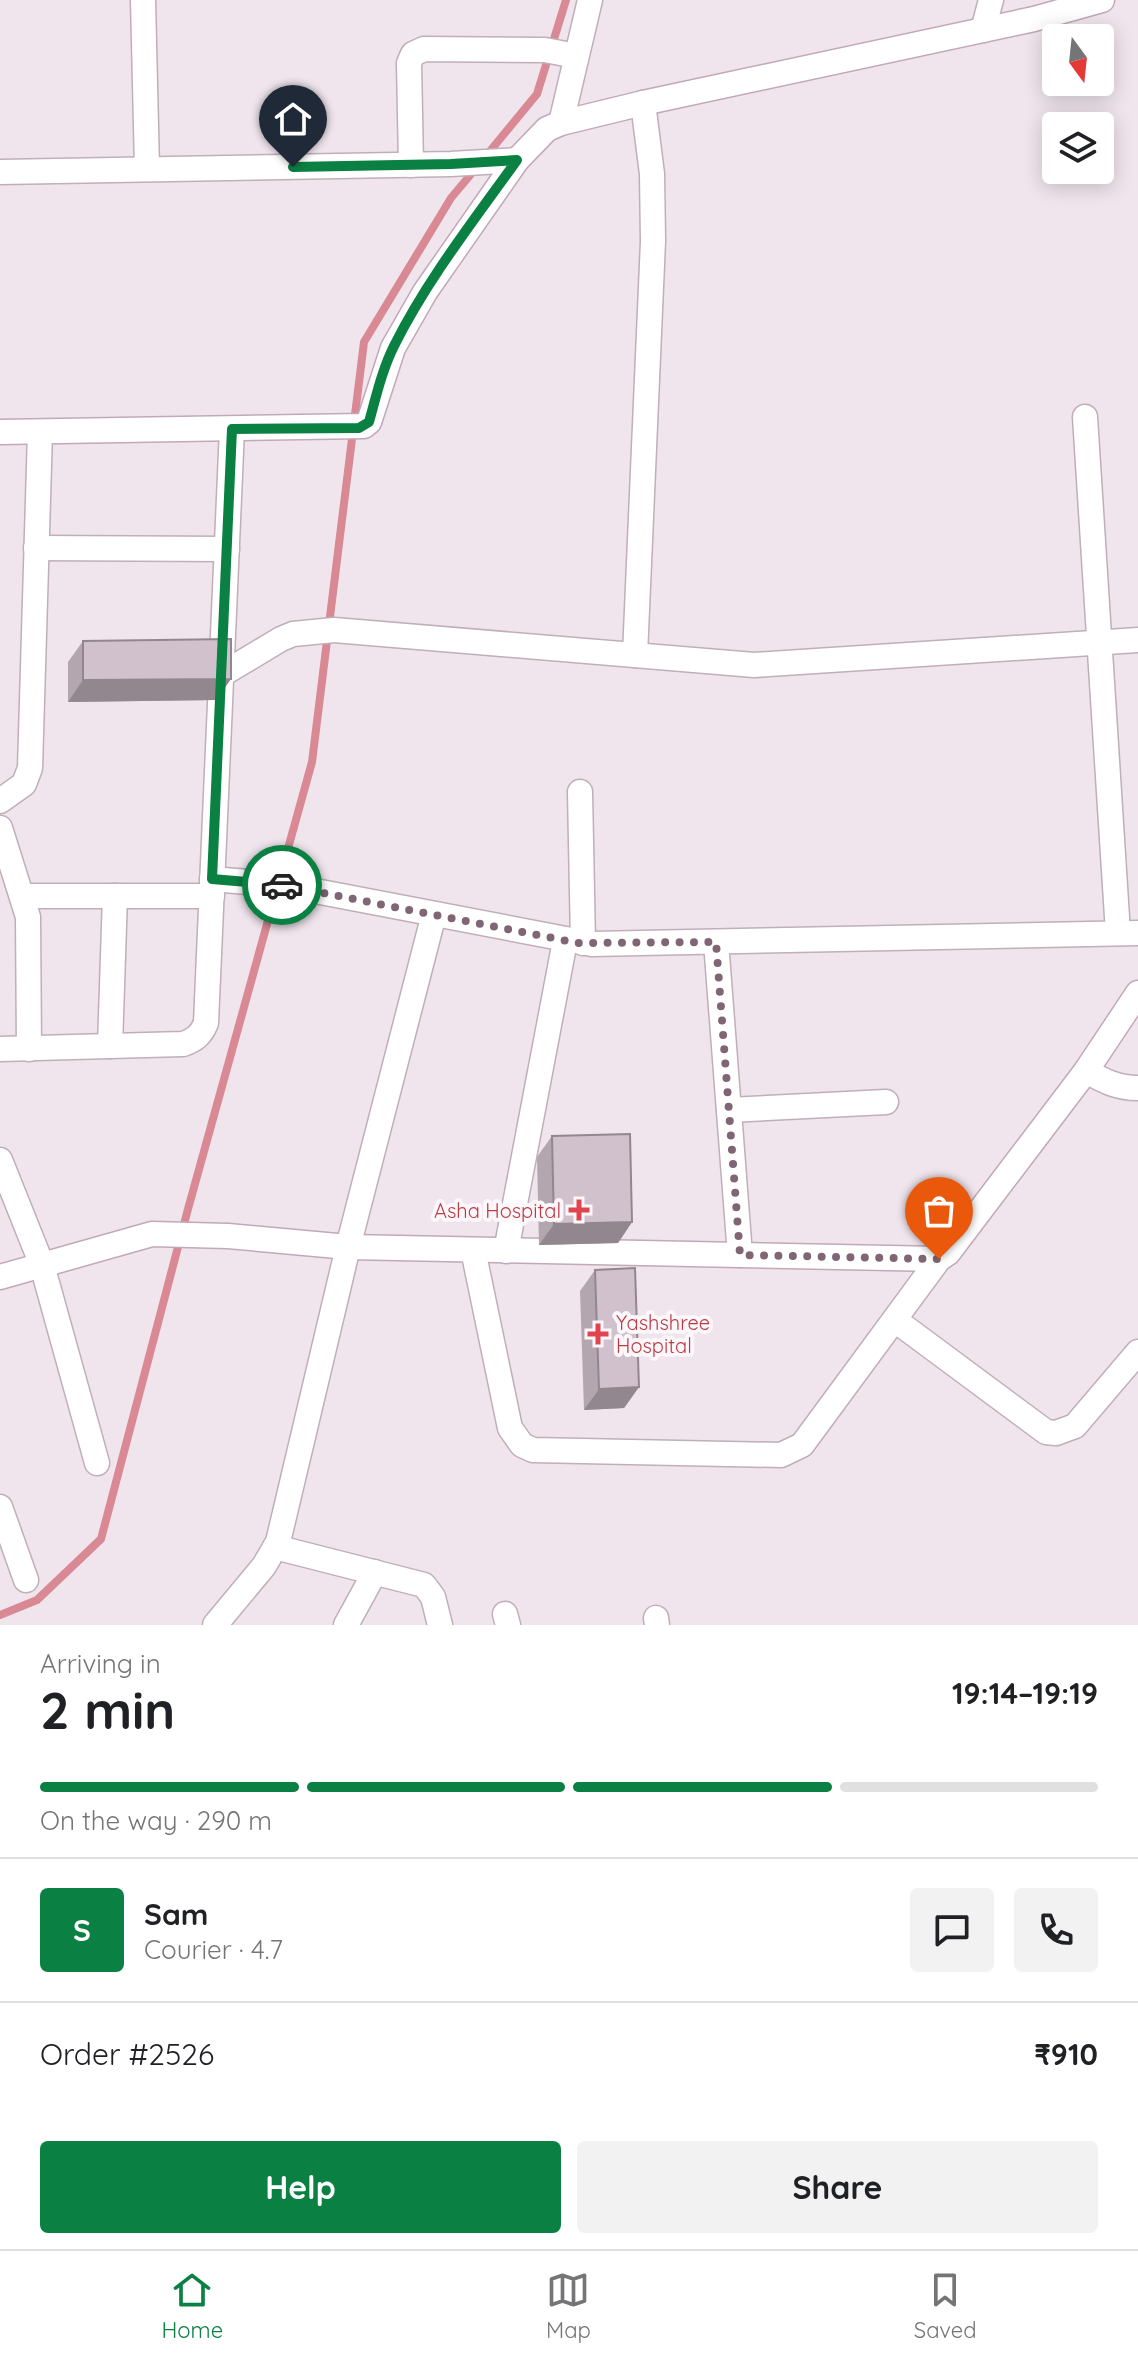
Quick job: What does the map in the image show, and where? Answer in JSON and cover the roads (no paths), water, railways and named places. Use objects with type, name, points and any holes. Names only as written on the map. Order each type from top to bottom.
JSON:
[{"type":"street","points":[[143,0],[147,169]]},
{"type":"street","points":[[561,123],[560,53],[590,0]]},
{"type":"street","points":[[983,30],[991,0]]},
{"type":"street","points":[[0,432],[322,426],[359,428],[369,422],[382,375],[413,313],[517,160],[547,129],[643,103],[1034,19],[1102,0]]},
{"type":"street","points":[[411,165],[409,63],[413,54],[424,49],[560,53]]},
{"type":"street","points":[[635,655],[653,241],[652,174],[643,103]]},
{"type":"street","points":[[0,172],[411,165],[517,160]]},
{"type":"street","points":[[22,896],[115,896],[212,888],[248,881],[284,885],[574,942],[1128,933],[1098,643],[1085,417]]},
{"type":"street","points":[[0,1049],[183,1044],[194,1040],[206,1023],[232,429]]},
{"type":"street","points":[[0,801],[24,784],[30,768],[40,432]]},
{"type":"street","points":[[36,548],[227,549]]},
{"type":"street","points":[[221,675],[293,634],[334,630],[774,665],[1138,640]]},
{"type":"street","points":[[506,1251],[574,942],[580,792]]},
{"type":"street","points":[[0,828],[22,896],[30,936],[29,1049]]},
{"type":"street","points":[[110,1046],[115,896]]},
{"type":"street","points":[[215,1625],[264,1566],[275,1547],[434,914]]},
{"type":"street","points":[[716,942],[740,1255]]},
{"type":"street","points":[[473,1250],[510,1428],[522,1445],[533,1450],[781,1455],[792,1452],[802,1445],[939,1259],[948,1253],[1086,1071],[1138,993]]},
{"type":"street","points":[[1086,1071],[1110,1084],[1138,1088]]},
{"type":"street","points":[[729,1110],[886,1102]]},
{"type":"street","points":[[0,1160],[42,1265],[97,1463]]},
{"type":"street","points":[[0,1277],[152,1234],[228,1236],[348,1247],[939,1259]]},
{"type":"street","points":[[895,1320],[1046,1432],[1056,1433],[1075,1426],[1138,1352]]},
{"type":"street","points":[[0,1507],[26,1580]]},
{"type":"street","points":[[275,1547],[424,1585],[433,1597],[440,1625]]},
{"type":"street","points":[[346,1625],[375,1572]]},
{"type":"waterway","points":[[486,156],[537,94],[566,0]]},
{"type":"waterway","points":[[0,1615],[37,1600],[101,1539],[188,1209],[312,762],[364,342],[451,198],[477,167]]},
{"type":"place","name":"Asha Hospital","points":[[579,1210]]},
{"type":"place","name":"Yashshree Hospital","points":[[598,1334]]}]
